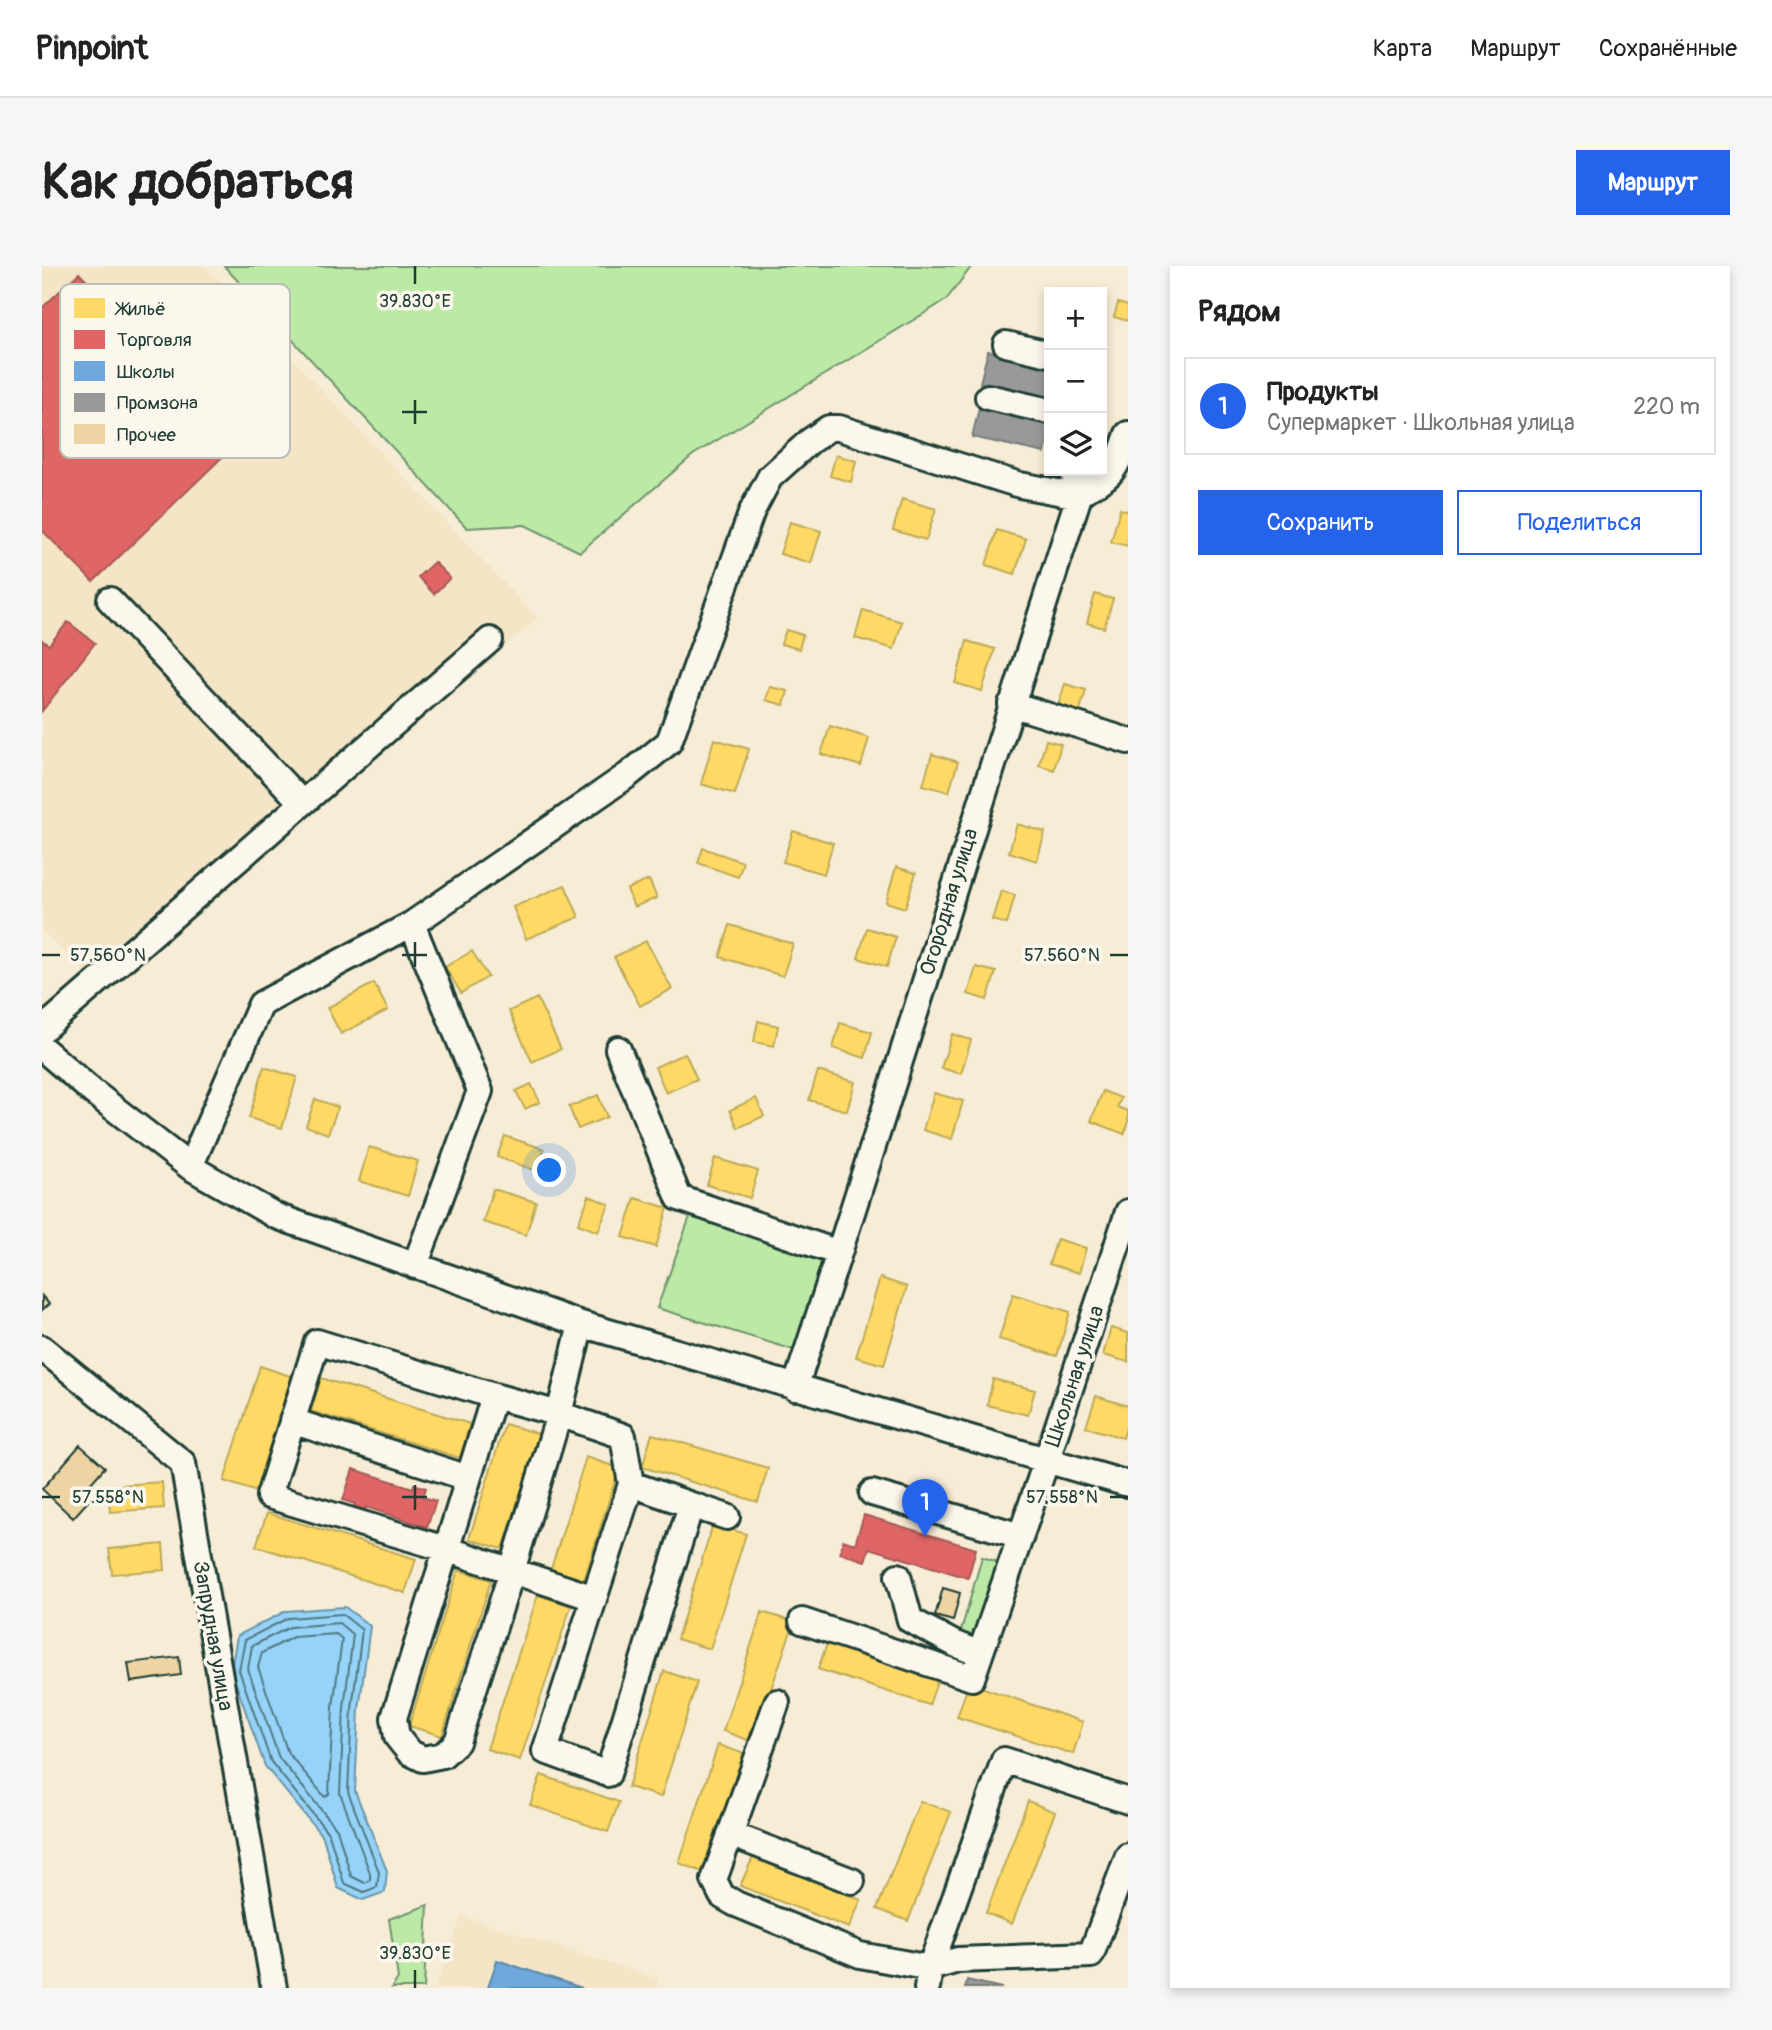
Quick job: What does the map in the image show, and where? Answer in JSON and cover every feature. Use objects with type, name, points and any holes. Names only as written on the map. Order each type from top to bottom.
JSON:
[{"type":"street","points":[[1006,344],[1044,353]]},
{"type":"street","points":[[988,397],[1044,410]]},
{"type":"street","points":[[190,1167],[261,1004],[412,924],[628,775],[669,742],[752,511],[771,477],[810,441],[829,428],[849,430],[1020,485],[1079,496]]},
{"type":"street","points":[[1079,496],[1088,487],[1108,476],[1128,434]]},
{"type":"street","points":[[1074,476],[1079,496]]},
{"type":"street","name":"Огородная улица","points":[[795,1388],[1079,496]]},
{"type":"street","points":[[110,600],[302,803]]},
{"type":"street","points":[[42,1030],[490,640]]},
{"type":"street","points":[[1011,704],[1128,741]]},
{"type":"street","points":[[412,924],[480,1091],[415,1266]]},
{"type":"street","points":[[42,1048],[93,1092],[190,1167],[276,1216],[581,1325],[1128,1484]]},
{"type":"street","points":[[618,1049],[679,1198],[839,1253]]},
{"type":"street","name":"Школьная улица","points":[[980,1654],[1128,1212]]},
{"type":"street","points":[[494,1396],[394,1718],[397,1737],[409,1752],[423,1759],[443,1755],[457,1742],[559,1414],[581,1325]]},
{"type":"street","points":[[594,1598],[446,1549],[269,1496],[317,1342],[559,1414],[623,1436],[631,1484],[545,1751],[608,1773],[691,1505]]},
{"type":"street","name":"Запрудная улица","points":[[42,1348],[183,1463],[274,1988]]},
{"type":"street","points":[[292,1421],[468,1478]]},
{"type":"street","points":[[631,1484],[727,1517]]},
{"type":"street","points":[[872,1493],[1021,1536]]},
{"type":"street","points":[[802,1621],[972,1678],[980,1654],[910,1620],[898,1576]]},
{"type":"street","points":[[778,1702],[714,1880],[722,1896],[736,1904],[860,1955],[928,1978],[958,1960],[1091,1955],[1128,1856]]},
{"type":"street","points":[[928,1978],[1004,1760],[1128,1801]]},
{"type":"street","points":[[730,1834],[852,1881]]},
{"type":"shaded area","points":[[42,266],[205,266],[222,284],[60,284],[60,458],[290,458],[290,356],[537,618],[109,993],[42,931]]},
{"type":"shaded area","points":[[462,1916],[659,1979],[656,1988],[435,1988]]},
{"type":"green space","points":[[224,266],[972,266],[946,300],[693,455],[580,552],[525,525],[467,528],[290,337],[290,284],[241,284]]},
{"type":"green space","points":[[692,1211],[824,1254],[794,1350],[657,1308]]},
{"type":"green space","points":[[982,1557],[1004,1564],[979,1633],[971,1638],[959,1638]]},
{"type":"green space","points":[[428,1905],[424,1988],[392,1988],[398,1978],[389,1919]]},
{"type":"water","points":[[345,1607],[370,1626],[359,1709],[355,1791],[387,1871],[385,1892],[363,1900],[338,1888],[323,1837],[265,1766],[231,1670],[237,1636],[286,1611]]},
{"type":"building: Жильё","points":[[1118,303],[1128,306],[1128,321],[1114,317]]},
{"type":"building: Жильё","points":[[836,455],[856,461],[851,482],[830,476]]},
{"type":"building: Жильё","points":[[902,499],[936,509],[926,540],[893,530]]},
{"type":"building: Жильё","points":[[1120,509],[1128,511],[1128,546],[1111,542]]},
{"type":"building: Жильё","points":[[790,522],[821,531],[811,563],[780,554]]},
{"type":"building: Жильё","points":[[997,530],[1026,539],[1015,574],[986,565]]},
{"type":"building: Жильё","points":[[1095,594],[1113,599],[1104,628],[1087,623]]},
{"type":"building: Жильё","points":[[863,610],[902,622],[894,649],[855,638]]},
{"type":"building: Жильё","points":[[786,630],[803,635],[799,649],[781,644]]},
{"type":"building: Жильё","points":[[967,641],[995,649],[982,691],[955,683]]},
{"type":"building: Жильё","points":[[1065,684],[1086,690],[1079,713],[1058,706]]},
{"type":"building: Жильё","points":[[770,687],[788,691],[784,705],[766,700]]},
{"type":"building: Жильё","points":[[830,726],[869,738],[861,766],[821,754]]},
{"type":"building: Жильё","points":[[714,739],[749,749],[735,794],[701,784]]},
{"type":"building: Жильё","points":[[1046,740],[1061,744],[1054,770],[1039,765]]},
{"type":"building: Жильё","points":[[932,754],[958,762],[949,792],[923,785]]},
{"type":"building: Жильё","points":[[1017,824],[1045,832],[1037,861],[1009,852]]},
{"type":"building: Жильё","points":[[793,831],[833,843],[824,874],[783,862]]},
{"type":"building: Жильё","points":[[703,848],[743,862],[738,877],[698,863]]},
{"type":"building: Жильё","points":[[896,867],[916,873],[905,908],[886,902]]},
{"type":"building: Жильё","points":[[649,880],[657,898],[634,907],[627,889]]},
{"type":"building: Жильё","points":[[565,885],[579,917],[526,939],[513,907]]},
{"type":"building: Жильё","points":[[1001,891],[1015,895],[1007,924],[992,920]]},
{"type":"building: Жильё","points":[[730,925],[793,944],[783,976],[720,957]]},
{"type":"building: Жильё","points":[[867,928],[896,937],[887,967],[858,958]]},
{"type":"building: Жильё","points":[[646,941],[672,989],[640,1006],[614,957]]},
{"type":"building: Жильё","points":[[472,951],[488,977],[461,993],[445,967]]},
{"type":"building: Жильё","points":[[976,967],[996,972],[987,1000],[968,994]]},
{"type":"building: Жильё","points":[[374,983],[388,1010],[341,1034],[327,1008]]},
{"type":"building: Жильё","points":[[537,998],[561,1049],[532,1062],[509,1011]]},
{"type":"building: Жильё","points":[[758,1021],[778,1026],[774,1046],[754,1042]]},
{"type":"building: Жильё","points":[[840,1023],[872,1032],[865,1058],[833,1048]]},
{"type":"building: Жильё","points":[[952,1034],[971,1040],[961,1074],[941,1068]]},
{"type":"building: Жильё","points":[[685,1053],[697,1079],[666,1093],[655,1067]]},
{"type":"building: Жильё","points":[[264,1067],[297,1077],[282,1128],[249,1118]]},
{"type":"building: Жильё","points":[[818,1071],[855,1082],[847,1111],[809,1100]]},
{"type":"building: Жильё","points":[[531,1084],[540,1102],[525,1109],[516,1091]]},
{"type":"building: Жильё","points":[[1103,1091],[1121,1098],[1117,1107],[1128,1111],[1128,1125],[1124,1134],[1091,1121]]},
{"type":"building: Жильё","points":[[934,1093],[963,1101],[952,1139],[923,1130]]},
{"type":"building: Жильё","points":[[598,1095],[607,1117],[578,1129],[569,1107]]},
{"type":"building: Жильё","points":[[756,1098],[764,1116],[738,1128],[730,1110]]},
{"type":"building: Жильё","points":[[315,1099],[338,1107],[328,1134],[306,1126]]},
{"type":"building: Жильё","points":[[505,1136],[544,1149],[537,1171],[497,1157]]},
{"type":"building: Жильё","points":[[369,1147],[418,1161],[408,1196],[359,1181]]},
{"type":"building: Жильё","points":[[715,1158],[758,1171],[750,1198],[707,1185]]},
{"type":"building: Жильё","points":[[493,1189],[536,1202],[526,1235],[483,1222]]},
{"type":"building: Жильё","points":[[589,1196],[609,1204],[598,1232],[578,1224]]},
{"type":"building: Жильё","points":[[635,1198],[668,1208],[656,1247],[623,1237]]},
{"type":"building: Жильё","points":[[1057,1239],[1086,1248],[1079,1273],[1049,1264]]},
{"type":"building: Жильё","points":[[880,1278],[907,1287],[884,1365],[856,1357]]},
{"type":"building: Жильё","points":[[1013,1294],[1070,1312],[1057,1356],[999,1339]]},
{"type":"building: Жильё","points":[[1111,1328],[1128,1333],[1128,1362],[1103,1355]]},
{"type":"building: Жильё","points":[[260,1366],[293,1377],[257,1492],[224,1481]]},
{"type":"building: Жильё","points":[[321,1378],[470,1424],[460,1458],[311,1411]]},
{"type":"building: Жильё","points":[[993,1379],[1035,1390],[1028,1415],[987,1405]]},
{"type":"building: Жильё","points":[[1096,1396],[1128,1406],[1128,1422],[1123,1438],[1086,1427]]},
{"type":"building: Жильё","points":[[505,1424],[539,1434],[503,1549],[469,1539]]},
{"type":"building: Жильё","points":[[652,1434],[768,1468],[758,1502],[642,1467]]},
{"type":"building: Жильё","points":[[586,1457],[619,1468],[583,1583],[550,1572]]},
{"type":"building: Жильё","points":[[162,1482],[164,1508],[110,1512],[108,1486]]},
{"type":"building: Жильё","points":[[267,1513],[416,1559],[405,1593],[256,1546]]},
{"type":"building: Жильё","points":[[713,1524],[746,1534],[710,1649],[677,1639]]},
{"type":"building: Жильё","points":[[163,1544],[165,1570],[112,1574],[109,1549]]},
{"type":"building: Жильё","points":[[458,1570],[491,1580],[442,1736],[409,1726]]},
{"type":"building: Жильё","points":[[538,1595],[571,1606],[520,1760],[487,1749]]},
{"type":"building: Жильё","points":[[762,1612],[794,1622],[753,1742],[723,1731]]},
{"type":"building: Жильё","points":[[830,1635],[941,1671],[929,1705],[818,1669]]},
{"type":"building: Жильё","points":[[664,1671],[697,1682],[661,1797],[628,1787]]},
{"type":"building: Жильё","points":[[969,1683],[1083,1722],[1073,1754],[957,1717]]},
{"type":"building: Жильё","points":[[718,1745],[751,1756],[708,1874],[679,1863]]},
{"type":"building: Жильё","points":[[541,1775],[619,1802],[608,1832],[530,1805]]},
{"type":"building: Жильё","points":[[920,1801],[951,1812],[908,1921],[877,1909]]},
{"type":"building: Жильё","points":[[1028,1801],[1055,1812],[1012,1924],[986,1913]]},
{"type":"building: Жильё","points":[[753,1857],[861,1900],[849,1928],[740,1886]]},
{"type":"building: Торговля","points":[[79,273],[90,284],[67,284]]},
{"type":"building: Торговля","points":[[60,291],[60,458],[221,458],[93,582],[42,530],[42,308]]},
{"type":"building: Торговля","points":[[434,562],[450,578],[434,594],[418,577]]},
{"type":"building: Торговля","points":[[68,622],[95,643],[42,711],[42,640],[49,645]]},
{"type":"building: Торговля","points":[[353,1469],[413,1488],[414,1484],[426,1488],[423,1497],[436,1501],[427,1527],[366,1507],[364,1513],[353,1510],[355,1504],[343,1500]]},
{"type":"building: Торговля","points":[[864,1515],[976,1549],[968,1578],[869,1548],[865,1561],[840,1553],[843,1540],[855,1544]]},
{"type":"building: Школы","points":[[497,1960],[582,1988],[488,1988]]},
{"type":"building: Промзона","points":[[988,351],[1044,363],[1044,398],[980,383]]},
{"type":"building: Промзона","points":[[980,404],[1044,418],[1044,453],[972,437]]},
{"type":"building: Промзона","points":[[967,1980],[1002,1988],[965,1988]]},
{"type":"building: Прочее","points":[[42,1296],[49,1304],[42,1310]]},
{"type":"building: Прочее","points":[[80,1445],[105,1467],[83,1492],[90,1499],[73,1518],[42,1489]]},
{"type":"building: Прочее","points":[[943,1588],[960,1593],[953,1621],[935,1616]]},
{"type":"building: Прочее","points":[[179,1657],[181,1675],[131,1682],[128,1663]]},
{"type":"place","name":"Продукты","points":[[925,1537]]}]
